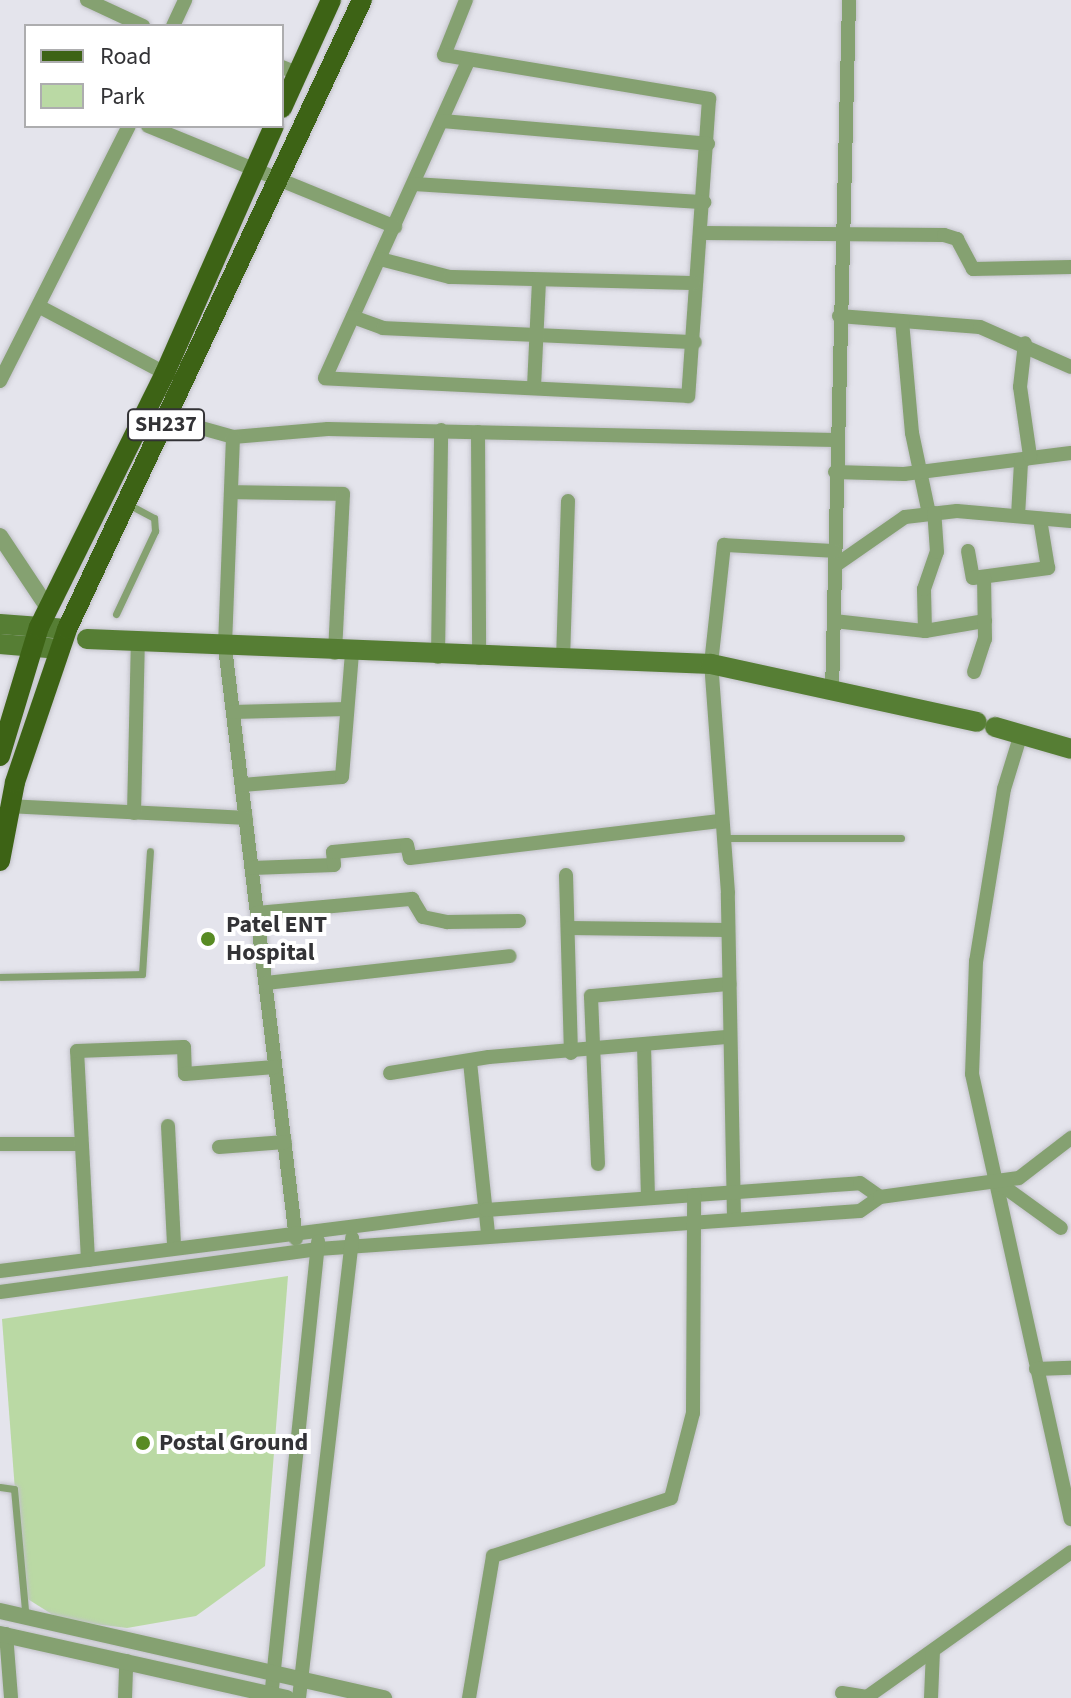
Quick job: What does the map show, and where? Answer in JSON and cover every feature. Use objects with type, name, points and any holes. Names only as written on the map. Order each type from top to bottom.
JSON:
[{"type":"main road","points":[[284,98],[290,70],[331,0]]},
{"type":"main road","name":"SH237","points":[[0,861],[9,806],[67,629],[169,419],[277,177],[362,0]]},
{"type":"main road","name":"SH237","points":[[0,756],[31,646],[165,373],[273,128]]},
{"type":"main road","points":[[0,624],[44,617],[67,629]]},
{"type":"main road","points":[[87,639],[438,657],[711,664],[986,725],[1071,749]]},
{"type":"main road","points":[[0,644],[60,649]]},
{"type":"street","points":[[87,0],[139,24]]},
{"type":"street","points":[[179,24],[185,0]]},
{"type":"street","points":[[466,0],[444,55],[709,99],[703,233],[694,283],[695,342],[688,396],[325,378],[468,61]]},
{"type":"street","points":[[832,692],[836,558],[835,440],[849,0]]},
{"type":"street","points":[[442,121],[708,144]]},
{"type":"street","points":[[0,381],[42,308],[128,128]]},
{"type":"street","points":[[153,128],[395,227]]},
{"type":"street","points":[[414,184],[704,202]]},
{"type":"street","points":[[703,233],[842,239],[944,235],[957,239],[973,269],[1071,267]]},
{"type":"street","points":[[380,259],[450,277],[694,283]]},
{"type":"street","points":[[534,387],[539,280]]},
{"type":"street","points":[[42,308],[165,373]]},
{"type":"street","points":[[839,316],[980,327],[1025,343],[1071,367]]},
{"type":"street","points":[[353,317],[383,328],[695,342]]},
{"type":"street","points":[[902,321],[922,471],[937,552],[924,589],[925,631]]},
{"type":"street","points":[[1025,343],[1020,387],[1030,456]]},
{"type":"street","points":[[169,419],[233,437],[273,430],[441,430],[835,440]]},
{"type":"street","points":[[438,657],[441,430]]},
{"type":"street","points":[[478,432],[479,658]]},
{"type":"street","points":[[233,437],[225,647],[298,1251]]},
{"type":"street","points":[[835,472],[922,471],[1071,453]]},
{"type":"street","points":[[1018,516],[1021,462],[1030,456]]},
{"type":"street","points":[[231,492],[343,494],[347,709],[342,777],[242,785]]},
{"type":"street","points":[[563,660],[568,501]]},
{"type":"street","points":[[734,1217],[728,930],[711,664],[724,545],[836,558],[879,529],[931,513],[1071,521]]},
{"type":"street","points":[[968,551],[973,578],[1048,568],[1040,519]]},
{"type":"street","points":[[0,536],[44,617]]},
{"type":"street","points":[[974,672],[985,621],[984,577]]},
{"type":"street","points":[[834,621],[925,631],[985,621]]},
{"type":"street","points":[[67,629],[87,639]]},
{"type":"street","points":[[60,649],[87,639]]},
{"type":"street","points":[[134,813],[138,642]]},
{"type":"street","points":[[233,712],[347,709]]},
{"type":"street","points":[[1020,737],[1004,789],[971,1024],[972,1074],[1071,1519]]},
{"type":"street","points":[[9,806],[246,818]]},
{"type":"street","points":[[252,868],[334,865],[333,852],[407,845],[410,858],[722,821]]},
{"type":"street","points":[[566,875],[571,1053]]},
{"type":"street","points":[[257,913],[412,899],[423,917],[447,922],[519,921]]},
{"type":"street","points":[[569,928],[728,930]]},
{"type":"street","points":[[266,983],[510,956]]},
{"type":"street","points":[[598,1164],[591,996],[729,984]]},
{"type":"street","points":[[390,1073],[470,1062],[729,1037]]},
{"type":"street","points":[[644,1045],[648,1198]]},
{"type":"street","points":[[88,1260],[79,1144],[77,1051],[184,1047],[185,1074],[275,1067]]},
{"type":"street","points":[[470,1062],[488,1234]]},
{"type":"street","points":[[168,1126],[174,1246]]},
{"type":"street","points":[[0,1292],[318,1249],[696,1219],[860,1211],[884,1197],[924,1194],[1019,1178],[1071,1138]]},
{"type":"street","points":[[219,1147],[285,1142]]},
{"type":"street","points":[[0,1144],[79,1144]]},
{"type":"street","points":[[996,1181],[1061,1228]]},
{"type":"street","points":[[0,1271],[295,1230],[486,1210],[860,1183],[884,1197]]},
{"type":"street","points":[[469,1698],[493,1556],[671,1498],[693,1413],[694,1195]]},
{"type":"street","points":[[299,1698],[352,1225]]},
{"type":"street","points":[[11,1698],[3,1634],[277,1697],[274,1673],[319,1228]]},
{"type":"street","points":[[1036,1369],[1071,1368]]},
{"type":"street","points":[[842,1693],[867,1697],[1071,1552]]},
{"type":"street","points":[[0,1611],[25,1611],[384,1698]]},
{"type":"street","points":[[931,1698],[933,1651]]},
{"type":"street","points":[[125,1698],[126,1661]]},
{"type":"lane","points":[[116,614],[155,531],[154,518],[128,504]]},
{"type":"lane","points":[[724,838],[901,838]]},
{"type":"lane","points":[[0,977],[142,974],[150,851]]},
{"type":"lane","points":[[0,1487],[14,1489],[25,1611]]},
{"type":"green space","name":"Postal Ground","points":[[288,1276],[265,1566],[196,1616],[127,1628],[61,1620],[23,1596],[2,1319]]},
{"type":"place","name":"Patel ENT Hospital","points":[[208,939]]},
{"type":"place","name":"Postal Ground","points":[[143,1443]]}]
